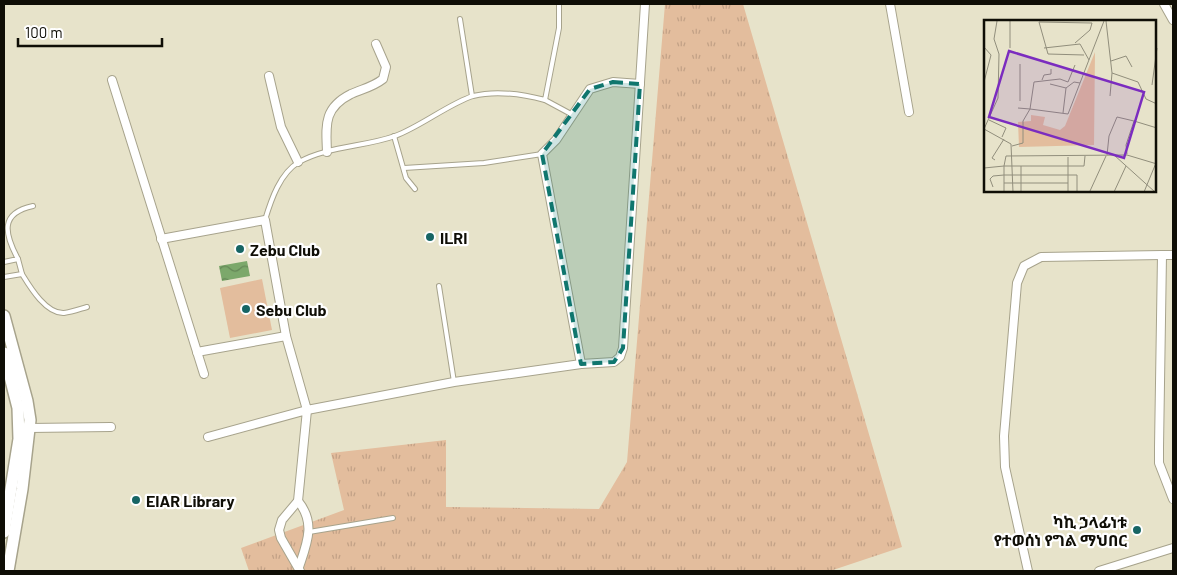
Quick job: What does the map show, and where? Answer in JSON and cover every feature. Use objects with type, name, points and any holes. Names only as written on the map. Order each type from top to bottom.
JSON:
[{"type":"main road","points":[[4,316],[27,401],[29,428],[16,527],[8,571]]},
{"type":"main road","points":[[4,353],[18,408],[19,439],[4,532]]},
{"type":"street","points":[[208,436],[307,410],[454,382],[580,364],[614,362],[620,358],[623,348],[645,4]]},
{"type":"street","points":[[890,4],[909,112]]},
{"type":"street","points":[[1164,4],[1173,20]]},
{"type":"street","points":[[328,152],[326,121],[333,108],[350,94],[374,86],[383,79],[386,67],[376,44]]},
{"type":"street","points":[[269,76],[281,127],[298,162]]},
{"type":"street","points":[[112,80],[204,374]]},
{"type":"street","points":[[580,364],[542,154],[556,140],[571,114],[590,89],[613,82],[640,84]]},
{"type":"street","points":[[162,239],[265,220],[286,336],[307,410],[298,501],[282,520],[279,530],[281,538],[299,569]]},
{"type":"street","points":[[1162,255],[1159,463],[1173,499]]},
{"type":"street","points":[[1028,571],[1005,467],[1004,436],[1017,283],[1024,266],[1041,257],[1173,255]]},
{"type":"street","points":[[197,352],[286,336]]},
{"type":"street","points":[[29,428],[111,427]]},
{"type":"street","points":[[298,501],[307,515],[309,532],[299,569]]},
{"type":"street","points":[[1099,571],[1173,548]]},
{"type":"lane","points":[[544,100],[559,28],[559,4]]},
{"type":"lane","points":[[460,19],[472,96]]},
{"type":"lane","points":[[265,220],[277,189],[298,162],[328,152],[394,136],[472,96],[496,93],[522,94],[544,100],[571,114]]},
{"type":"lane","points":[[394,136],[410,186],[415,189]]},
{"type":"lane","points":[[404,168],[484,163],[542,154]]},
{"type":"lane","points":[[33,206],[14,213],[5,222],[4,229],[18,259],[22,274],[31,289],[58,312],[64,313],[87,307]]},
{"type":"lane","points":[[4,262],[18,259]]},
{"type":"lane","points":[[4,277],[22,274]]},
{"type":"lane","points":[[439,286],[454,382]]},
{"type":"lane","points":[[309,532],[393,518]]},
{"type":"highlighted area","points":[[613,82],[640,84],[623,348],[614,362],[581,364],[542,154],[590,89]]},
{"type":"green space","points":[[665,4],[743,4],[902,547],[830,571],[249,571],[241,548],[344,510],[331,453],[446,440],[446,507],[599,509],[627,462]]},
{"type":"green space","name":"Sebu Club","points":[[262,279],[272,330],[230,338],[220,288]]},
{"type":"water","points":[[247,261],[250,276],[222,281],[219,266]]},
{"type":"place","name":"ILRI","points":[[430,237]]},
{"type":"place","name":"Zebu Club","points":[[240,249]]},
{"type":"place","name":"Sebu Club","points":[[246,309]]},
{"type":"place","name":"EIAR Library","points":[[136,500]]},
{"type":"place","name":"ካኪ ኃላፊነቱ የተወሰነ የግል ማህበር","points":[[1137,530]]}]
